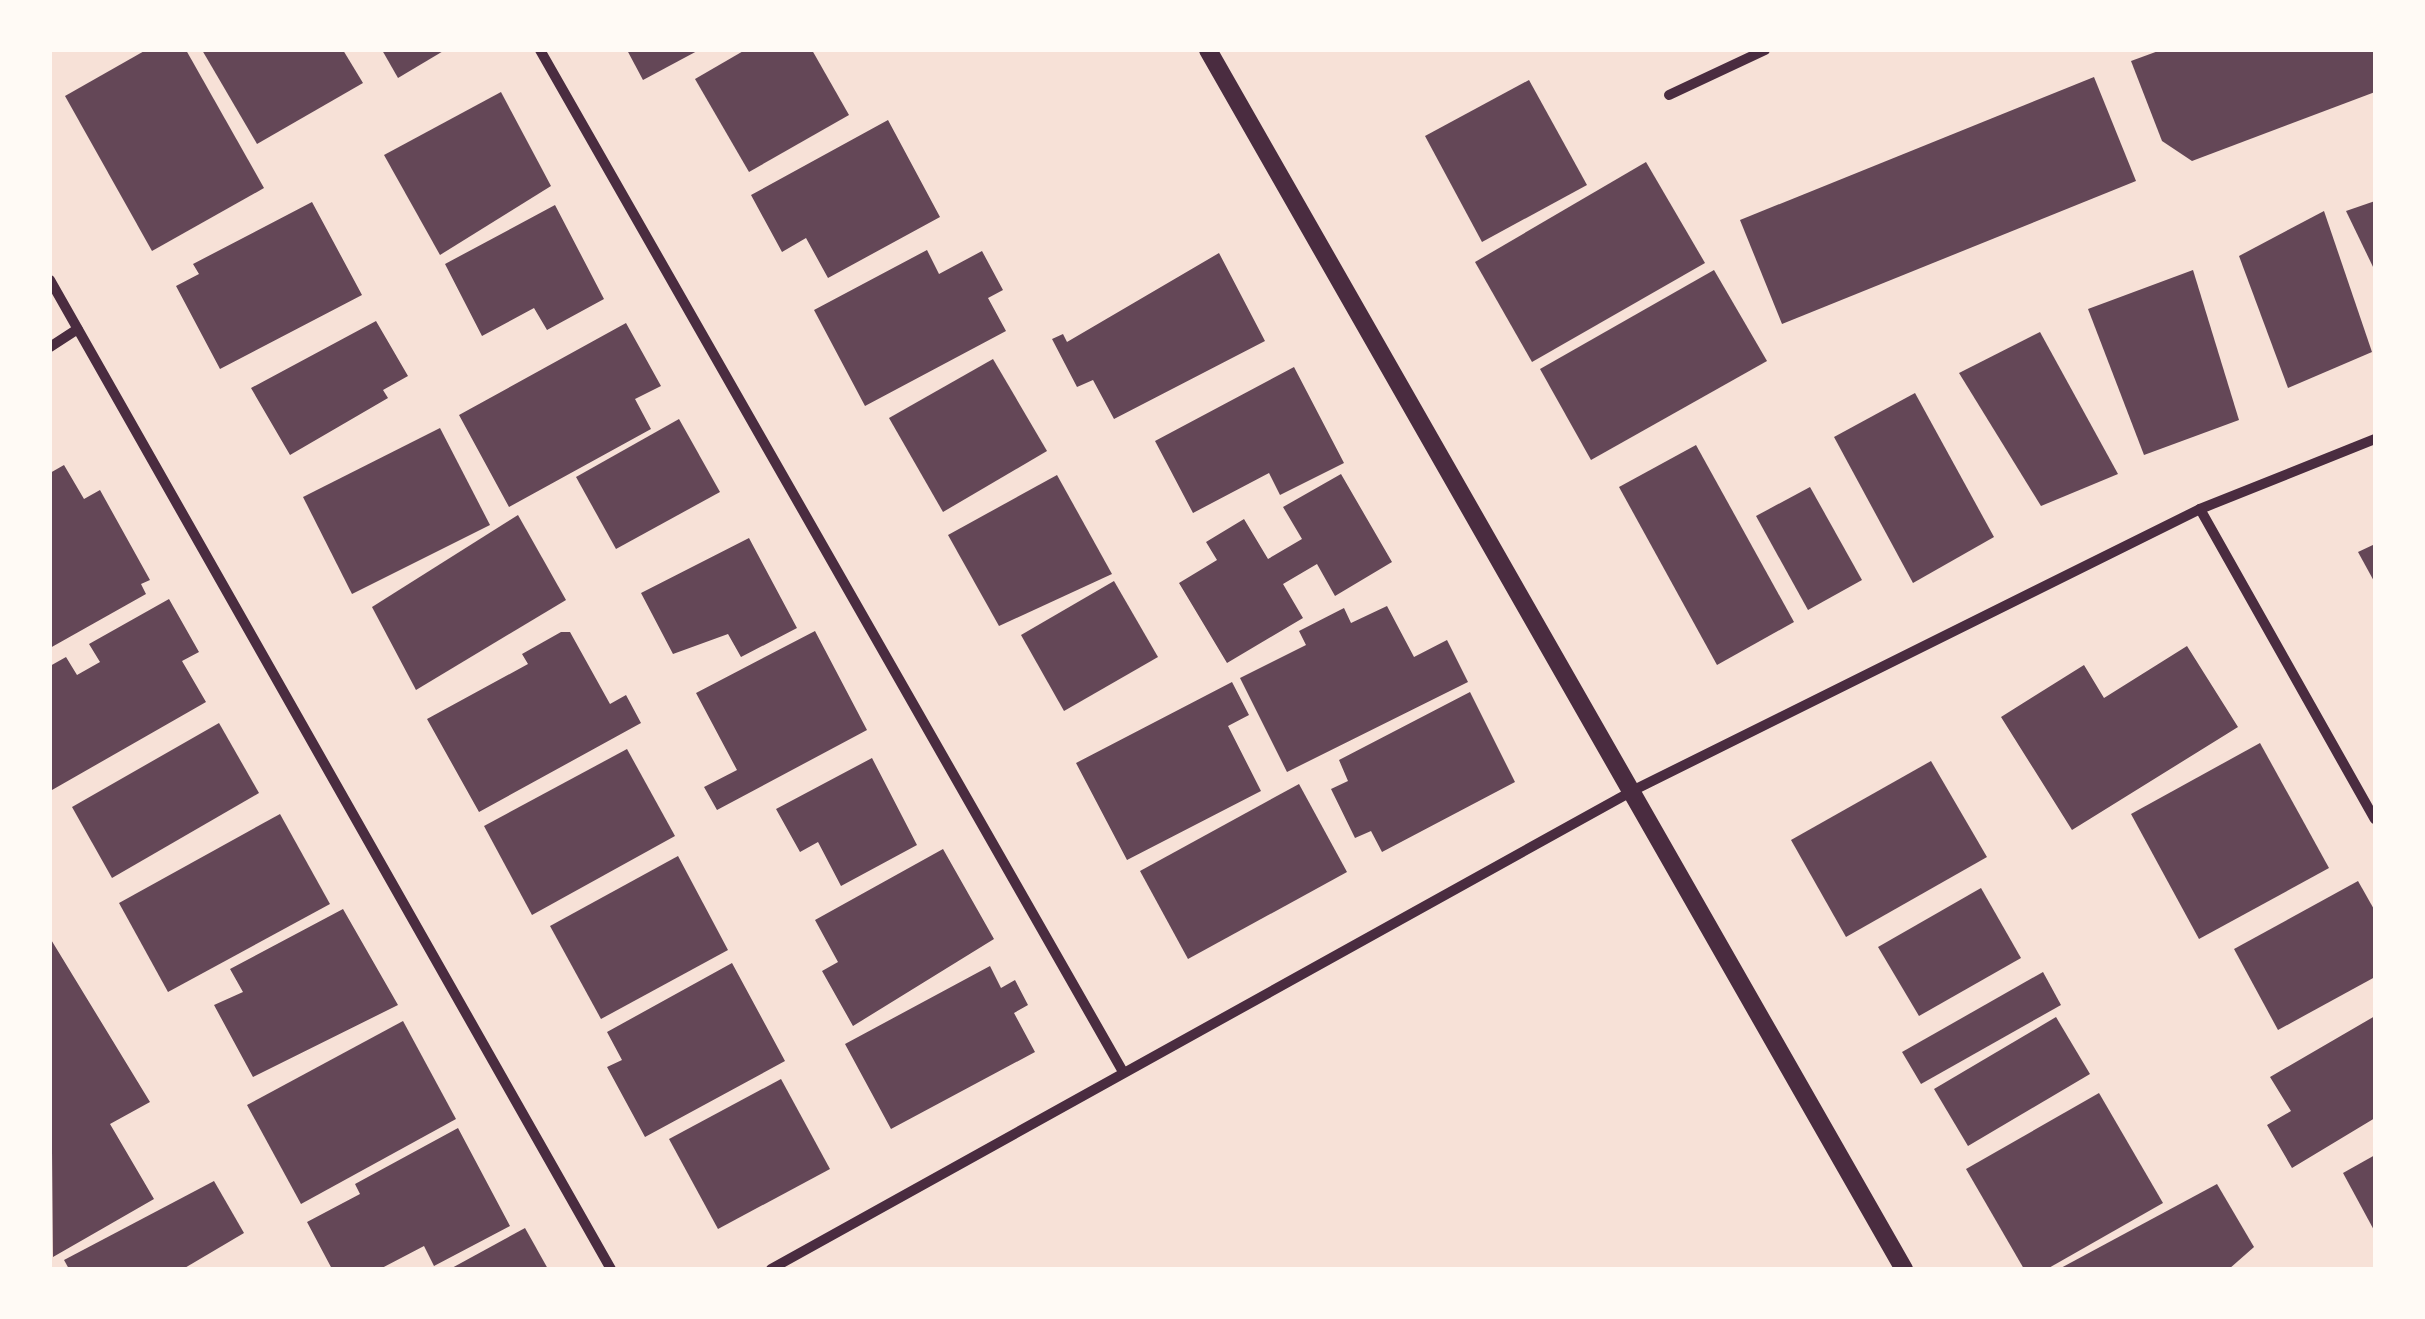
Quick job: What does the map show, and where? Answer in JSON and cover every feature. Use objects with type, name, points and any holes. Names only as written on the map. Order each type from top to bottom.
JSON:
[{"type":"street","points":[[540,50],[1122,1070]]},
{"type":"street","points":[[1208,50],[1634,790],[1904,1269]]},
{"type":"street","points":[[1668,96],[1765,50]]},
{"type":"street","points":[[50,280],[611,1269]]},
{"type":"street","points":[[50,346],[78,329]]},
{"type":"street","points":[[771,1269],[1122,1070],[1634,790],[2200,508],[2375,439]]},
{"type":"street","points":[[2200,508],[2375,818]]},
{"type":"building","points":[[146,50],[186,50],[264,188],[152,251],[65,96]]},
{"type":"building","points":[[202,50],[343,50],[363,83],[257,144]]},
{"type":"building","points":[[382,50],[445,50],[398,78]]},
{"type":"building","points":[[627,50],[699,50],[643,80]]},
{"type":"building","points":[[745,50],[812,50],[849,115],[749,172],[695,79]]},
{"type":"building","points":[[2161,50],[2375,50],[2375,92],[2192,161],[2162,141],[2131,61]]},
{"type":"building","points":[[2094,77],[2136,181],[1782,324],[1740,220]]},
{"type":"building","points":[[1529,80],[1587,185],[1482,242],[1425,136]]},
{"type":"building","points":[[501,92],[551,186],[440,255],[384,155]]},
{"type":"building","points":[[888,120],[940,217],[828,278],[806,238],[782,252],[751,195]]},
{"type":"building","points":[[1646,162],[1705,263],[1532,362],[1475,262]]},
{"type":"building","points":[[2375,201],[2375,271],[2346,211]]},
{"type":"building","points":[[312,202],[362,295],[220,369],[176,286],[199,274],[193,264]]},
{"type":"building","points":[[555,205],[604,299],[547,330],[534,308],[482,336],[445,264]]},
{"type":"building","points":[[2324,211],[2372,352],[2288,388],[2239,256]]},
{"type":"building","points":[[927,250],[939,274],[982,251],[1003,290],[988,298],[1006,331],[865,406],[814,310]]},
{"type":"building","points":[[1219,253],[1265,341],[1114,419],[1093,380],[1077,387],[1052,339],[1063,334],[1067,342]]},
{"type":"building","points":[[1714,270],[1767,361],[1591,460],[1540,369]]},
{"type":"building","points":[[2193,270],[2239,420],[2144,455],[2088,309]]},
{"type":"building","points":[[376,321],[408,376],[383,390],[388,398],[290,455],[251,388]]},
{"type":"building","points":[[626,323],[661,386],[635,399],[651,429],[509,507],[459,415]]},
{"type":"building","points":[[2040,332],[2118,474],[2041,506],[1959,373]]},
{"type":"building","points":[[993,359],[1047,451],[943,512],[889,418]]},
{"type":"building","points":[[1294,367],[1344,463],[1280,495],[1269,473],[1193,513],[1155,441]]},
{"type":"building","points":[[1915,393],[1994,537],[1913,583],[1834,437]]},
{"type":"building","points":[[679,419],[720,492],[616,549],[576,477]]},
{"type":"building","points":[[440,428],[490,525],[352,594],[303,497]]},
{"type":"building","points":[[1696,445],[1794,622],[1717,665],[1619,487]]},
{"type":"building","points":[[64,465],[84,499],[100,490],[150,580],[141,584],[146,594],[50,648],[50,473]]},
{"type":"building","points":[[1341,474],[1392,562],[1335,596],[1317,564],[1283,584],[1303,618],[1227,663],[1179,583],[1217,560],[1206,542],[1244,519],[1268,559],[1302,539],[1283,507]]},
{"type":"building","points":[[1057,475],[1112,574],[999,626],[948,535]]},
{"type":"building","points":[[1810,487],[1862,580],[1808,610],[1756,516]]},
{"type":"building","points":[[518,515],[566,600],[416,690],[372,607]]},
{"type":"building","points":[[749,538],[797,628],[741,657],[728,634],[673,654],[641,593]]},
{"type":"building","points":[[2375,544],[2375,583],[2358,552]]},
{"type":"building","points":[[1114,581],[1158,657],[1064,711],[1021,635]]},
{"type":"building","points":[[169,599],[199,652],[182,661],[206,702],[52,790],[50,666],[66,657],[77,675],[100,662],[89,644]]},
{"type":"building","points":[[1387,606],[1414,657],[1447,640],[1468,682],[1287,772],[1240,678],[1306,645],[1299,631],[1344,608],[1351,623]]},
{"type":"building","points":[[815,631],[867,730],[717,810],[704,787],[737,770],[696,693]]},
{"type":"building","points":[[561,632],[570,632],[610,704],[626,695],[641,723],[479,812],[427,719],[528,664],[522,654]]},
{"type":"building","points":[[2187,646],[2238,727],[2072,830],[2001,717],[2084,665],[2104,698]]},
{"type":"building","points":[[1232,682],[1249,715],[1228,726],[1261,791],[1127,860],[1076,763]]},
{"type":"building","points":[[1470,692],[1515,782],[1382,852],[1371,831],[1355,838],[1331,789],[1348,781],[1339,760]]},
{"type":"building","points":[[219,723],[259,793],[112,878],[72,807]]},
{"type":"building","points":[[2260,743],[2329,868],[2199,939],[2131,814]]},
{"type":"building","points":[[627,749],[675,836],[532,915],[484,826]]},
{"type":"building","points":[[872,758],[917,845],[841,886],[818,842],[800,852],[776,809]]},
{"type":"building","points":[[1931,761],[1987,857],[1846,937],[1791,840]]},
{"type":"building","points":[[1299,784],[1347,872],[1188,959],[1140,871]]},
{"type":"building","points":[[280,814],[330,904],[168,992],[119,903]]},
{"type":"building","points":[[943,849],[994,939],[853,1026],[822,971],[838,962],[815,920]]},
{"type":"building","points":[[678,856],[728,950],[601,1019],[550,926]]},
{"type":"building","points":[[2358,881],[2375,911],[2375,977],[2278,1030],[2234,949]]},
{"type":"building","points":[[1981,888],[2021,958],[1919,1016],[1878,947]]},
{"type":"building","points":[[343,909],[398,1005],[253,1077],[214,1005],[243,992],[230,969]]},
{"type":"building","points":[[50,938],[150,1102],[110,1124],[154,1199],[53,1257]]},
{"type":"building","points":[[732,963],[785,1061],[645,1137],[607,1067],[622,1060],[607,1032]]},
{"type":"building","points":[[990,966],[1001,988],[1015,980],[1028,1005],[1014,1013],[1035,1052],[891,1129],[845,1044]]},
{"type":"building","points":[[2043,972],[2061,1005],[1921,1084],[1902,1052]]},
{"type":"building","points":[[2375,1016],[2375,1118],[2292,1168],[2267,1125],[2291,1111],[2270,1077]]},
{"type":"building","points":[[2056,1017],[2090,1074],[1968,1146],[1934,1089]]},
{"type":"building","points":[[403,1021],[456,1119],[301,1204],[247,1105]]},
{"type":"building","points":[[781,1079],[830,1169],[718,1229],[669,1139]]},
{"type":"building","points":[[2099,1093],[2163,1203],[2047,1269],[2024,1269],[1966,1169]]},
{"type":"building","points":[[458,1128],[510,1226],[434,1266],[424,1246],[380,1269],[332,1269],[307,1222],[360,1194],[355,1184]]},
{"type":"building","points":[[2375,1155],[2375,1232],[2343,1173]]},
{"type":"building","points":[[214,1181],[244,1233],[183,1269],[69,1269],[64,1260]]},
{"type":"building","points":[[2217,1184],[2254,1247],[2229,1269],[2059,1269]]},
{"type":"building","points":[[525,1228],[548,1269],[450,1269]]}]
